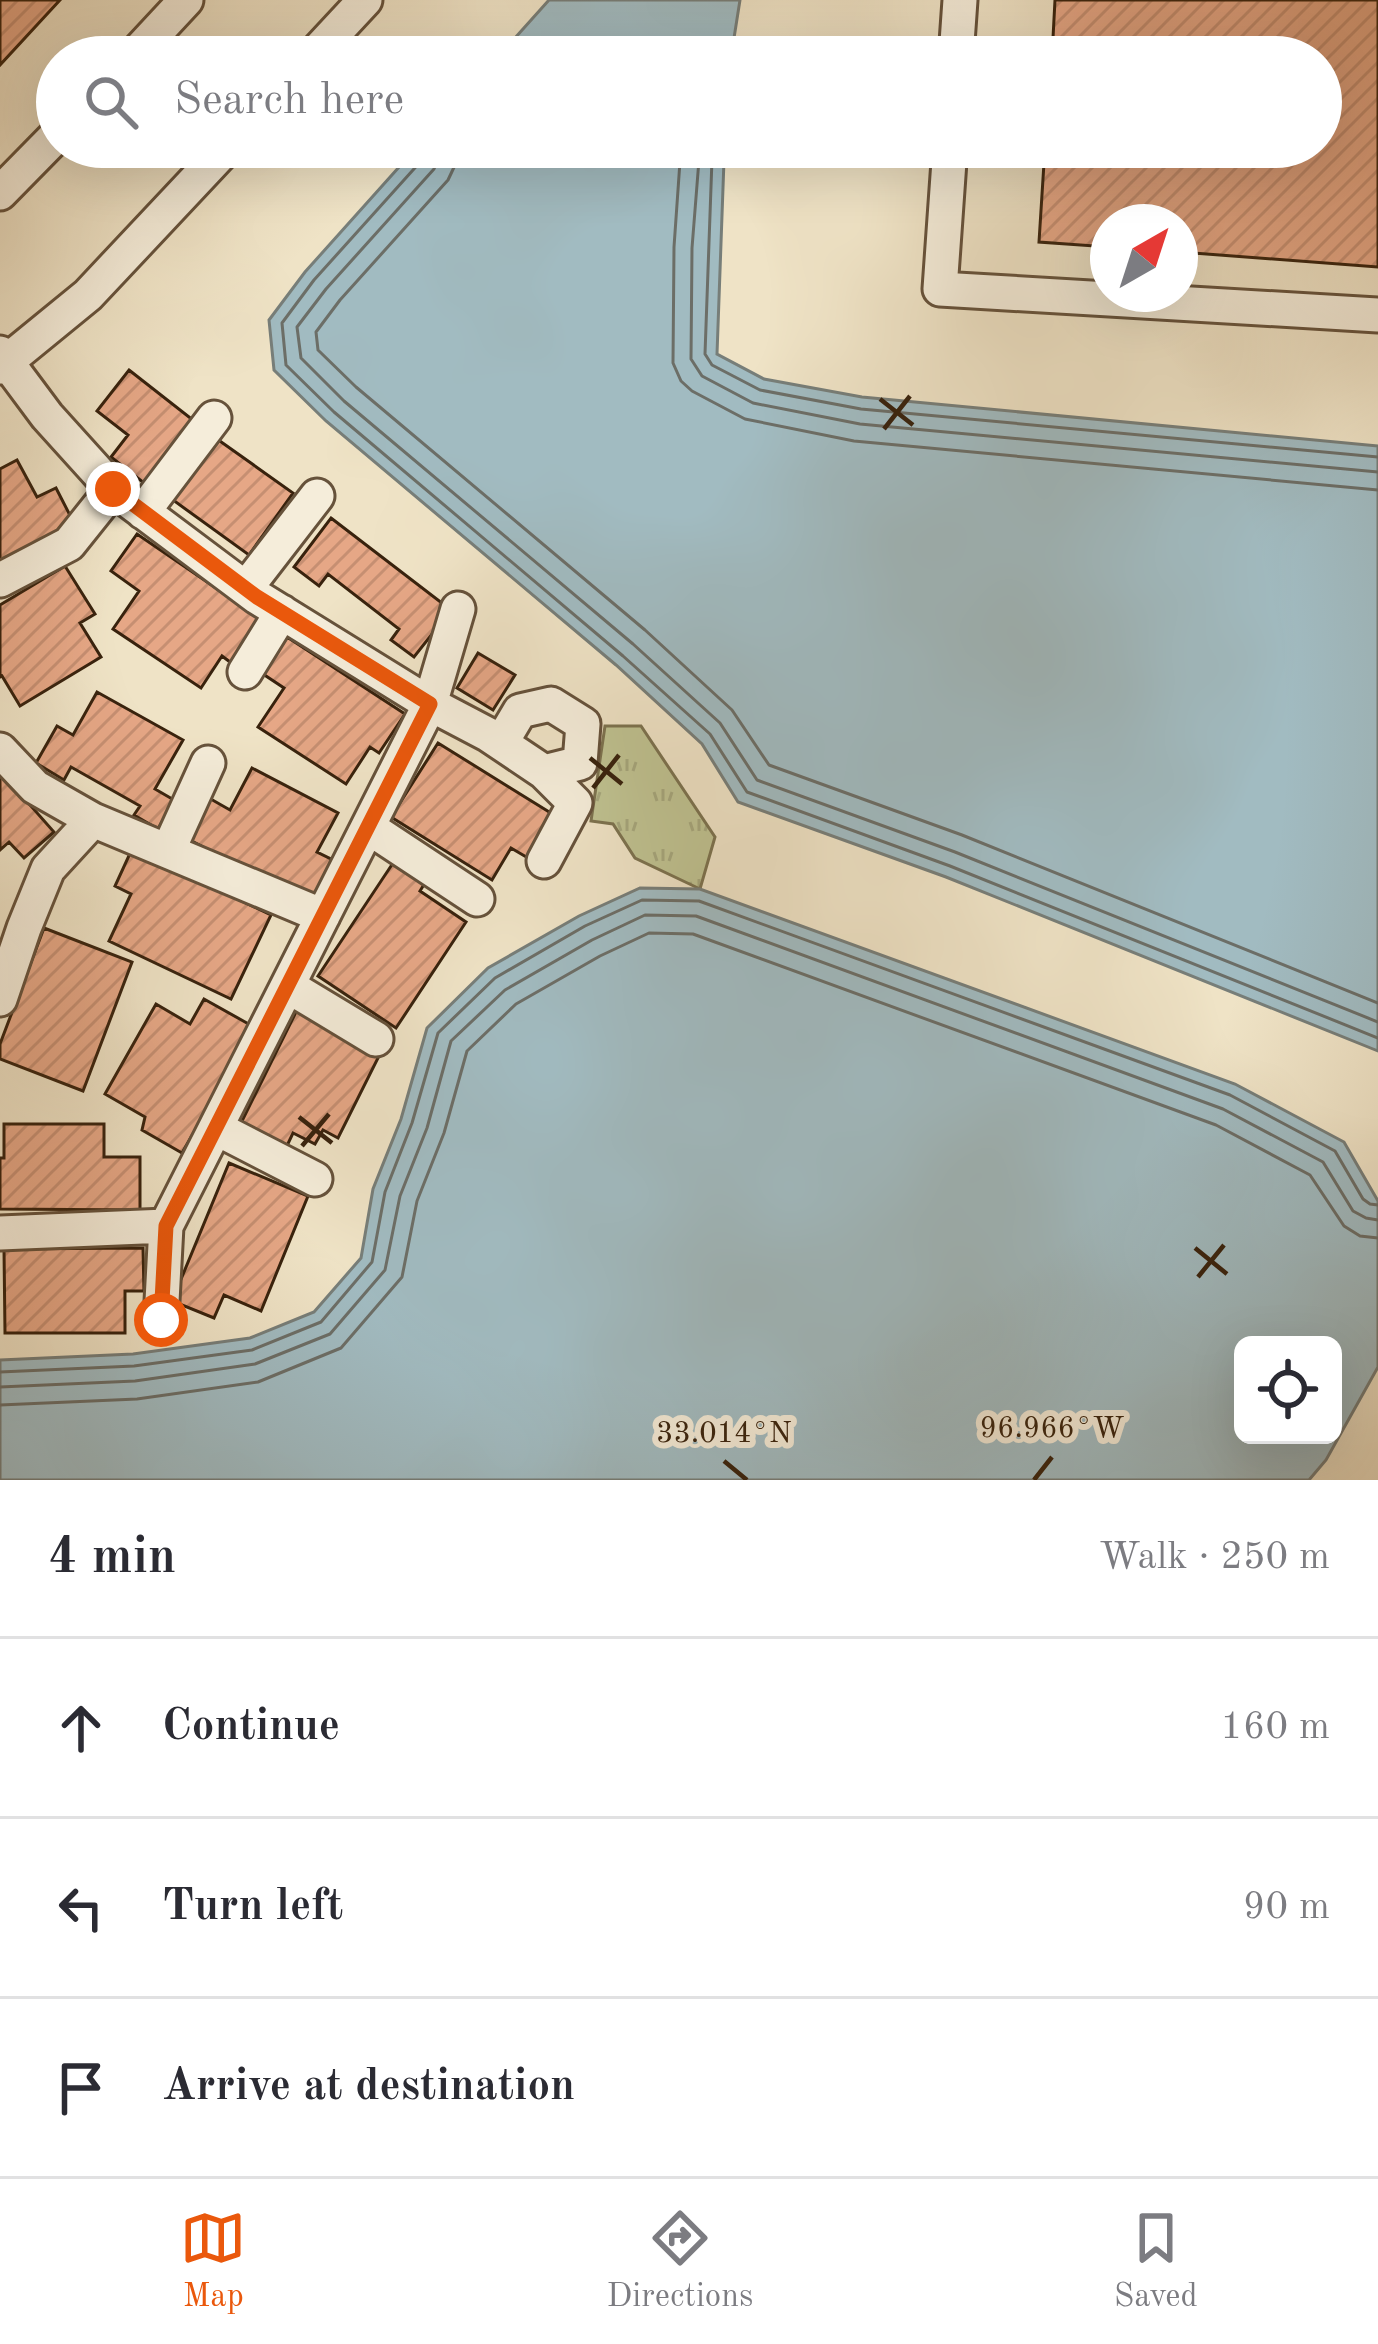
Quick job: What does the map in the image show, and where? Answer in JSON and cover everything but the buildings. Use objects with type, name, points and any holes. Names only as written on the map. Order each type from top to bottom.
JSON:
[{"type":"street","points":[[153,36],[185,0]]},
{"type":"street","points":[[331,36],[365,0]]},
{"type":"street","points":[[957,36],[960,0]]},
{"type":"street","points":[[0,193],[36,156]]},
{"type":"street","points":[[206,168],[88,295],[1,360],[113,489],[143,512],[282,612],[544,772],[575,803],[544,861]]},
{"type":"street","points":[[949,168],[940,289],[1378,315]]},
{"type":"street","points":[[143,512],[214,418]]},
{"type":"street","points":[[0,580],[69,544],[113,489]]},
{"type":"street","points":[[246,588],[317,496]]},
{"type":"street","points":[[161,1320],[166,1226],[430,704],[458,609]]},
{"type":"street","points":[[244,672],[282,612]]},
{"type":"street","points":[[501,743],[520,711],[551,704],[583,724],[580,763],[544,772]]},
{"type":"street","points":[[0,750],[35,787],[93,820],[323,916]]},
{"type":"street","points":[[168,851],[208,763]]},
{"type":"street","points":[[0,999],[48,869],[93,820]]},
{"type":"street","points":[[368,827],[477,899]]},
{"type":"street","points":[[288,986],[376,1039]]},
{"type":"street","points":[[216,1128],[315,1179]]},
{"type":"street","points":[[0,1233],[166,1226]]},
{"type":"green space","points":[[605,726],[641,726],[715,837],[700,889],[635,858],[613,824],[591,821]]},
{"type":"water","points":[[549,0],[740,0],[734,36],[517,36]]},
{"type":"water","points":[[398,168],[724,168],[717,354],[764,379],[862,397],[1378,446],[1378,1051],[946,877],[738,802],[702,744],[616,665],[326,421],[274,370],[269,320],[305,272]]},
{"type":"water","points":[[640,888],[700,889],[1235,1084],[1344,1142],[1378,1201],[1378,1367],[1342,1431],[1342,1336],[1234,1336],[1234,1444],[1335,1444],[1309,1480],[0,1480],[0,1360],[133,1354],[250,1338],[314,1312],[361,1258],[373,1189],[401,1119],[427,1028],[488,968],[579,916]]},
{"type":"route","points":[[113,489],[257,597],[430,704],[166,1226],[161,1320]]}]
